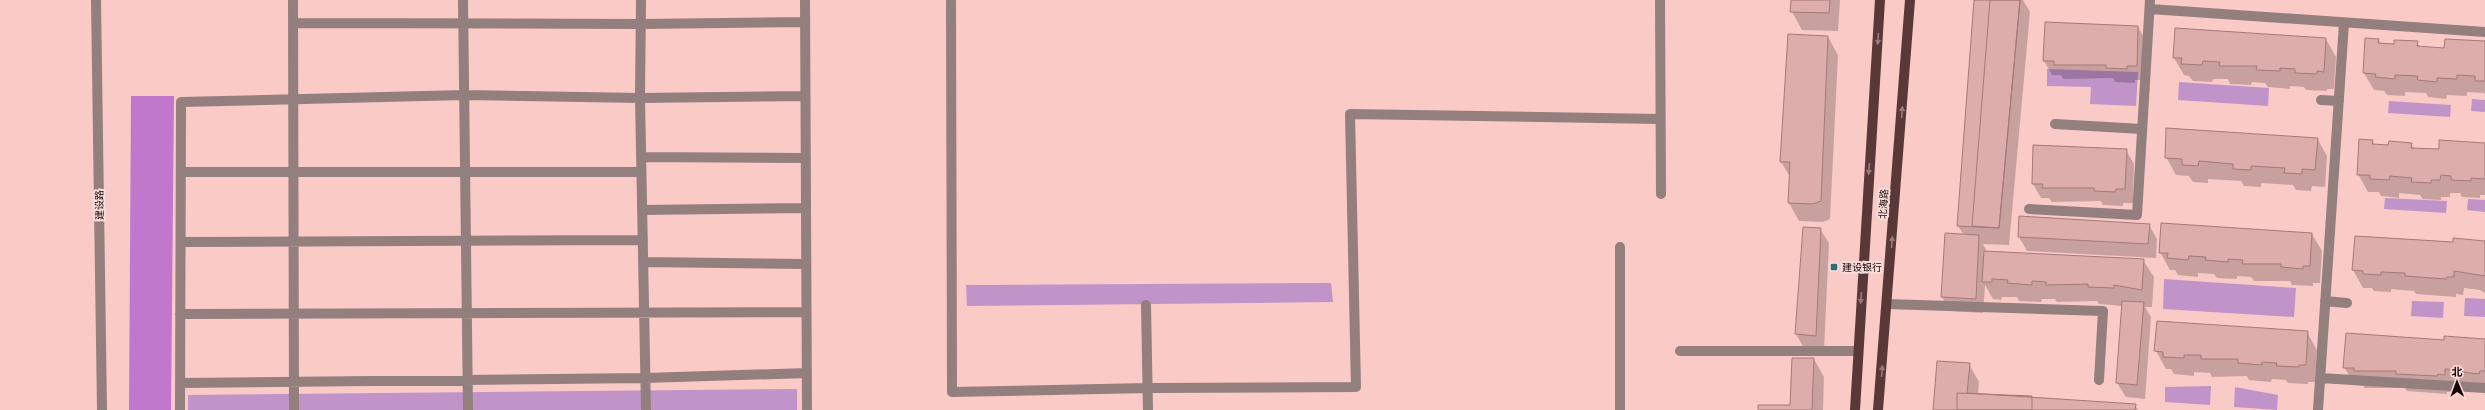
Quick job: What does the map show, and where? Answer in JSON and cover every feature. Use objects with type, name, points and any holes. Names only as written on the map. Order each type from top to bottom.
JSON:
[{"type":"main road","name":"北海路","points":[[1854,410],[1880,0]]},
{"type":"main road","name":"北海路","points":[[1878,410],[1910,0]]},
{"type":"street","name":"建设路","points":[[96,0],[102,410]]},
{"type":"street","points":[[293,0],[294,410]]},
{"type":"street","points":[[463,0],[468,410]]},
{"type":"street","points":[[641,0],[640,98],[646,410]]},
{"type":"street","points":[[805,0],[807,410]]},
{"type":"street","points":[[951,0],[952,392],[1148,388],[1356,387],[1350,114],[1660,119]]},
{"type":"street","points":[[1660,0],[1661,194]]},
{"type":"street","points":[[2028,209],[2137,215],[2150,4],[2344,23],[2485,32]]},
{"type":"street","points":[[293,22],[641,24],[805,22]]},
{"type":"street","points":[[2318,410],[2344,23]]},
{"type":"street","points":[[180,410],[181,102],[293,98],[464,95],[640,98],[805,96]]},
{"type":"street","points":[[2321,100],[2339,101]]},
{"type":"street","points":[[2056,124],[2142,130]]},
{"type":"street","points":[[641,157],[806,158]]},
{"type":"street","points":[[181,172],[641,172]]},
{"type":"street","points":[[642,210],[806,208]]},
{"type":"street","points":[[181,242],[293,243],[642,240]]},
{"type":"street","points":[[1620,247],[1620,410]]},
{"type":"street","points":[[643,262],[806,264]]},
{"type":"street","points":[[2325,302],[2347,303]]},
{"type":"street","points":[[1887,304],[2103,311],[2099,380]]},
{"type":"street","points":[[1146,305],[1148,410]]},
{"type":"street","points":[[180,314],[806,312]]},
{"type":"street","points":[[1680,351],[1858,351]]},
{"type":"street","points":[[180,383],[645,378],[807,373]]},
{"type":"street","points":[[2320,378],[2485,388]]},
{"type":"shaded area","points":[[2047,69],[2138,72],[2136,106],[2090,104],[2091,87],[2047,86]]},
{"type":"shaded area","points":[[2179,82],[2269,88],[2268,106],[2178,100]]},
{"type":"shaded area","points":[[131,96],[174,96],[171,410],[129,410]]},
{"type":"shaded area","points":[[2472,99],[2485,100],[2485,112],[2471,111]]},
{"type":"shaded area","points":[[2389,101],[2451,105],[2450,117],[2388,113]]},
{"type":"shaded area","points":[[2385,198],[2447,201],[2446,213],[2384,209]]},
{"type":"shaded area","points":[[2468,199],[2485,200],[2485,212],[2467,210]]},
{"type":"shaded area","points":[[2164,279],[2296,288],[2294,317],[2163,309]]},
{"type":"shaded area","points":[[1331,283],[1333,302],[967,306],[966,285]]},
{"type":"shaded area","points":[[2465,298],[2485,299],[2485,317],[2464,316]]},
{"type":"shaded area","points":[[2412,301],[2444,302],[2443,318],[2411,316]]},
{"type":"shaded area","points":[[2211,386],[2210,405],[2165,402],[2165,387]]},
{"type":"shaded area","points":[[2235,387],[2278,395],[2277,410],[2234,407]]},
{"type":"shaded area","points":[[797,389],[797,410],[188,410],[188,395]]},
{"type":"building","points":[[1791,0],[1830,0],[1829,13],[1790,12]]},
{"type":"building","points":[[1974,0],[2020,0],[1999,228],[1957,226]]},
{"type":"building","points":[[1990,0],[2020,0],[1999,228],[1972,226]]},
{"type":"building","points":[[2045,22],[2138,26],[2137,66],[2127,66],[2127,69],[2106,68],[2106,65],[2054,65],[2054,61],[2043,61]]},
{"type":"building","points":[[2175,28],[2326,38],[2324,72],[2317,71],[2317,74],[2295,73],[2295,69],[2280,68],[2280,71],[2256,70],[2257,66],[2219,66],[2220,62],[2203,61],[2202,65],[2181,64],[2182,58],[2173,58]]},
{"type":"building","points":[[1788,34],[1828,36],[1821,201],[1813,204],[1788,203],[1790,162],[1780,162]]},
{"type":"building","points":[[2365,38],[2379,39],[2378,43],[2394,44],[2394,40],[2418,41],[2417,46],[2444,48],[2445,39],[2485,41],[2485,81],[2475,81],[2475,76],[2457,75],[2457,79],[2437,78],[2437,82],[2417,80],[2418,76],[2395,75],[2395,79],[2375,77],[2376,74],[2363,73]]},
{"type":"building","points":[[2166,128],[2318,138],[2315,170],[2302,169],[2302,174],[2284,173],[2285,168],[2251,166],[2251,170],[2233,169],[2233,164],[2199,161],[2198,166],[2182,165],[2182,159],[2165,158]]},
{"type":"building","points":[[2359,139],[2373,140],[2372,144],[2388,145],[2389,141],[2412,143],[2411,148],[2439,149],[2439,140],[2485,143],[2485,179],[2471,178],[2471,181],[2451,180],[2451,176],[2441,175],[2440,180],[2431,180],[2431,183],[2411,182],[2412,178],[2390,176],[2389,180],[2370,179],[2370,175],[2357,175]]},
{"type":"building","points":[[2033,145],[2127,149],[2125,189],[2116,189],[2115,192],[2094,191],[2094,188],[2042,188],[2043,184],[2032,184]]},
{"type":"building","points":[[2019,216],[2150,224],[2148,244],[2018,237]]},
{"type":"building","points":[[2161,223],[2312,233],[2310,266],[2303,266],[2303,269],[2281,267],[2281,264],[2242,264],[2243,260],[2228,259],[2228,262],[2205,260],[2206,257],[2189,256],[2188,260],[2167,258],[2168,253],[2159,253]]},
{"type":"building","points":[[1803,227],[1821,228],[1816,336],[1795,334]]},
{"type":"building","points":[[1945,233],[1979,235],[1976,299],[1941,297]]},
{"type":"building","points":[[2355,236],[2453,242],[2453,238],[2485,241],[2485,276],[2454,271],[2454,277],[2447,277],[2446,279],[2405,276],[2405,273],[2381,272],[2381,275],[2363,274],[2363,271],[2352,270]]},
{"type":"building","points":[[1984,251],[2144,259],[2142,290],[2114,285],[2114,288],[2088,287],[2088,284],[2046,285],[2046,282],[2032,281],[2032,285],[2007,283],[2008,280],[1992,279],[1992,282],[1982,282]]},
{"type":"building","points":[[2122,301],[2144,302],[2137,385],[2116,383]]},
{"type":"building","points":[[2157,321],[2308,331],[2306,365],[2299,365],[2299,367],[2276,366],[2277,363],[2262,362],[2262,365],[2238,363],[2238,359],[2201,359],[2201,355],[2184,355],[2184,358],[2163,357],[2163,352],[2154,351]]},
{"type":"building","points":[[2346,333],[2444,340],[2444,336],[2485,339],[2485,371],[2480,371],[2479,374],[2462,372],[2462,370],[2445,369],[2445,375],[2438,374],[2437,376],[2396,374],[2396,371],[2354,371],[2354,368],[2343,368]]},
{"type":"building","points":[[1792,358],[1814,358],[1812,410],[1758,410],[1758,405],[1790,405]]},
{"type":"building","points":[[1937,361],[1970,363],[1967,393],[2136,404],[2135,410],[1933,410]]},
{"type":"building","points":[[1957,393],[2032,396],[2032,410],[1957,410]]},
{"type":"place","name":"建设银行","points":[[1834,267]]}]
